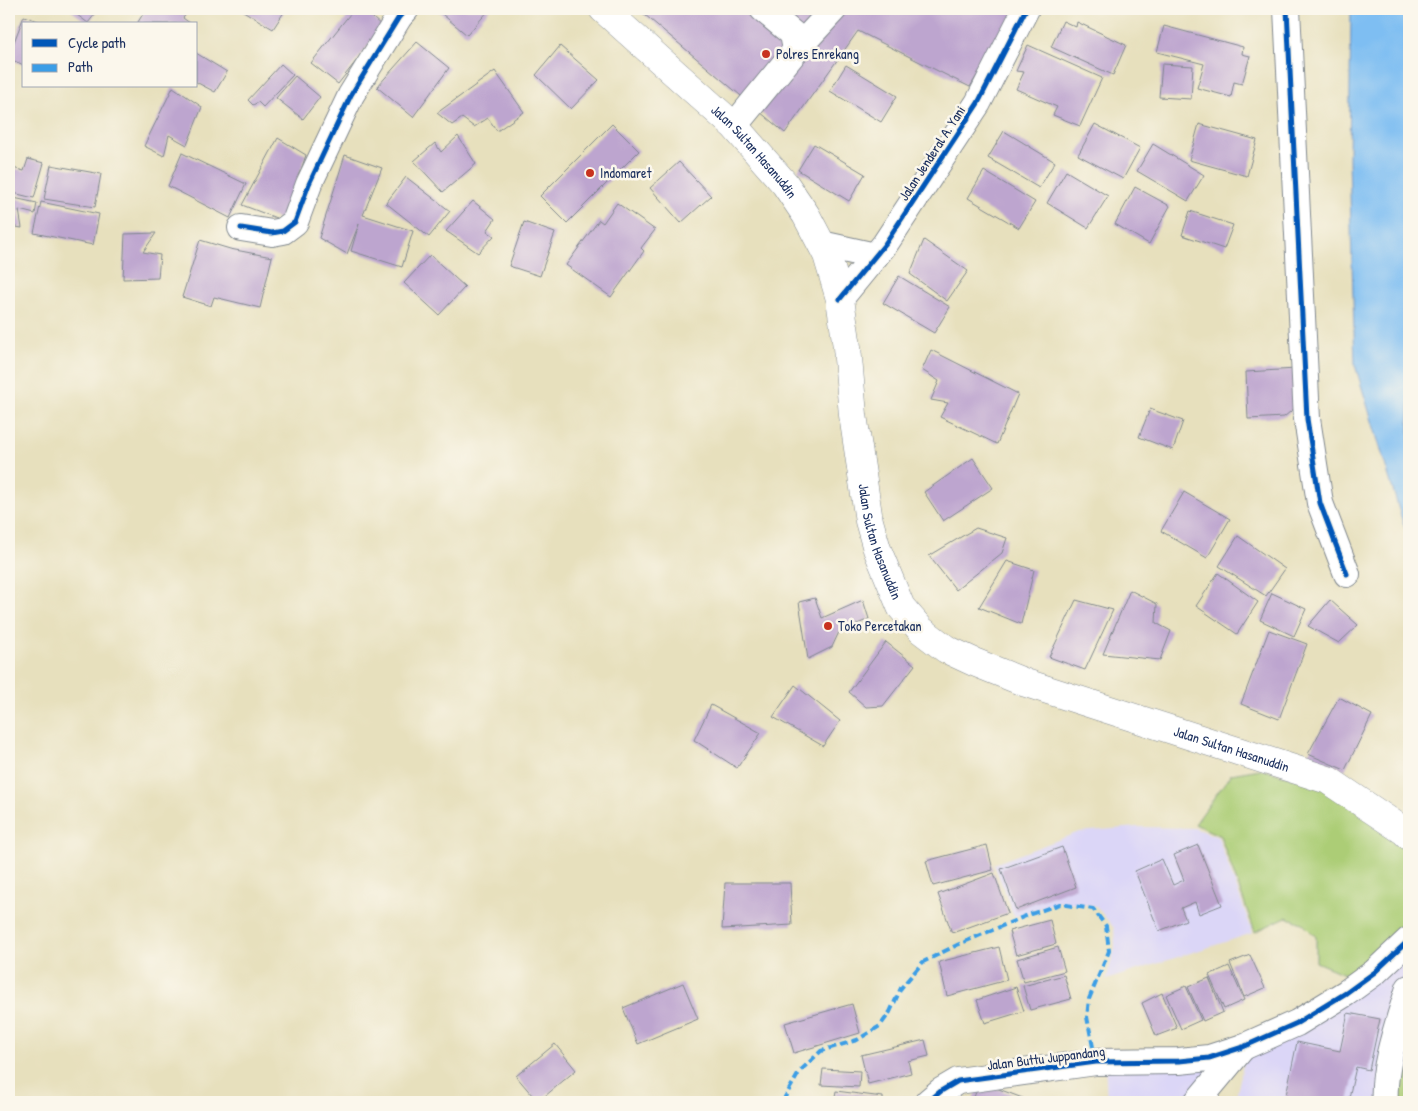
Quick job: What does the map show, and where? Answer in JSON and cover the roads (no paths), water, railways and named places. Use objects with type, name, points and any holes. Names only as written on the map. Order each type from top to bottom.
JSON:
[{"type":"highway","name":"Jalan Sultan Hasanuddin","points":[[603,9],[734,126],[785,184],[806,215],[821,244],[840,299],[847,347],[853,415],[869,521],[877,549],[901,607],[921,630],[946,649],[1026,683],[1328,780],[1408,832]]},
{"type":"street","points":[[241,228],[272,232],[283,231],[294,222],[351,95],[406,9]]},
{"type":"street","points":[[763,9],[793,34],[796,50]]},
{"type":"street","points":[[734,126],[796,50],[834,9]]},
{"type":"street","name":"Jalan Jenderal A. Yani","points":[[840,299],[875,256],[900,221],[978,103],[1026,9]]},
{"type":"street","points":[[1287,9],[1307,419],[1320,503],[1347,574]]},
{"type":"street","points":[[821,244],[875,256]]},
{"type":"street","name":"Jalan Buttu Juppandang","points":[[928,1102],[958,1081],[1096,1062],[1179,1061],[1209,1058],[1243,1048],[1297,1022],[1346,993],[1375,972],[1409,940]]},
{"type":"street","points":[[1385,1102],[1384,1088],[1396,1030],[1409,988]]},
{"type":"street","points":[[1197,1102],[1243,1048]]},
{"type":"water","points":[[1351,9],[1409,9],[1409,537],[1403,523],[1355,365],[1349,159]]},
{"type":"place","name":"Polres Enrekang","points":[[766,54]]},
{"type":"place","name":"Indomaret","points":[[590,173]]},
{"type":"place","name":"Toko Percetakan","points":[[828,626]]}]
